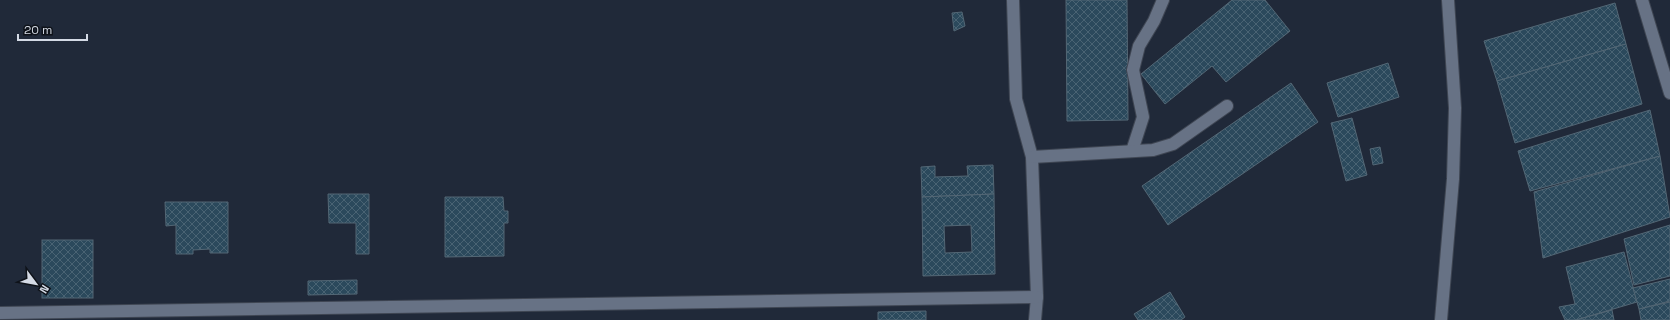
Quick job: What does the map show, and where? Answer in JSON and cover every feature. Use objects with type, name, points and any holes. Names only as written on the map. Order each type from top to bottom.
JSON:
[{"type":"street","points":[[1013,0],[1016,99],[1032,158],[1037,297],[1035,320]]},
{"type":"street","points":[[1132,152],[1143,117],[1133,70],[1139,46],[1154,21],[1163,0]]},
{"type":"street","points":[[1441,320],[1453,180],[1456,108],[1448,0]]},
{"type":"street","points":[[1642,0],[1670,93]]},
{"type":"street","points":[[1032,158],[1153,150],[1173,144],[1227,106]]},
{"type":"street","points":[[0,313],[1037,297]]},
{"type":"building","points":[[1066,0],[1127,0],[1128,120],[1067,121]]},
{"type":"building","points":[[1232,0],[1265,0],[1290,31],[1226,82],[1212,66],[1165,104],[1141,74]]},
{"type":"building","points":[[1615,3],[1626,44],[1497,81],[1484,41]]},
{"type":"building","points":[[962,12],[965,26],[954,31],[952,13]]},
{"type":"building","points":[[1626,44],[1642,104],[1515,143],[1497,81]]},
{"type":"building","points":[[1388,63],[1399,97],[1338,117],[1327,83]]},
{"type":"building","points":[[1291,83],[1318,122],[1168,225],[1142,186]]},
{"type":"building","points":[[1650,110],[1660,156],[1530,191],[1518,151]]},
{"type":"building","points":[[1352,118],[1367,175],[1346,181],[1331,123]]},
{"type":"building","points":[[1380,147],[1383,163],[1373,165],[1370,149]]},
{"type":"building","points":[[1660,156],[1670,217],[1543,258],[1534,192]]},
{"type":"building","points":[[993,165],[994,194],[922,197],[921,167],[935,166],[935,177],[968,176],[967,166]]},
{"type":"building","points":[[328,194],[369,194],[369,254],[356,254],[356,223],[329,223]]},
{"type":"building","points":[[994,194],[995,274],[923,276],[922,197]],"holes":[[[971,225],[972,252],[945,253],[944,226]]]},
{"type":"building","points":[[445,197],[503,197],[504,211],[508,211],[508,223],[504,223],[504,256],[445,257]]},
{"type":"building","points":[[165,202],[228,202],[228,253],[210,253],[210,249],[193,250],[193,254],[176,254],[176,225],[166,226]]},
{"type":"building","points":[[1670,225],[1670,276],[1634,285],[1624,239]]},
{"type":"building","points":[[42,240],[93,240],[93,298],[42,298]]},
{"type":"building","points":[[1624,252],[1637,302],[1576,320],[1565,320],[1559,307],[1575,304],[1566,267]]},
{"type":"building","points":[[1670,279],[1670,301],[1639,309],[1633,288]]},
{"type":"building","points":[[357,280],[357,294],[308,295],[308,281]]},
{"type":"building","points":[[1170,292],[1185,317],[1181,320],[1138,320],[1134,314]]},
{"type":"building","points":[[1670,302],[1670,320],[1641,320],[1639,309]]},
{"type":"building","points":[[1612,310],[1614,320],[1576,320]]},
{"type":"building","points":[[926,311],[926,320],[878,320],[878,312]]}]
